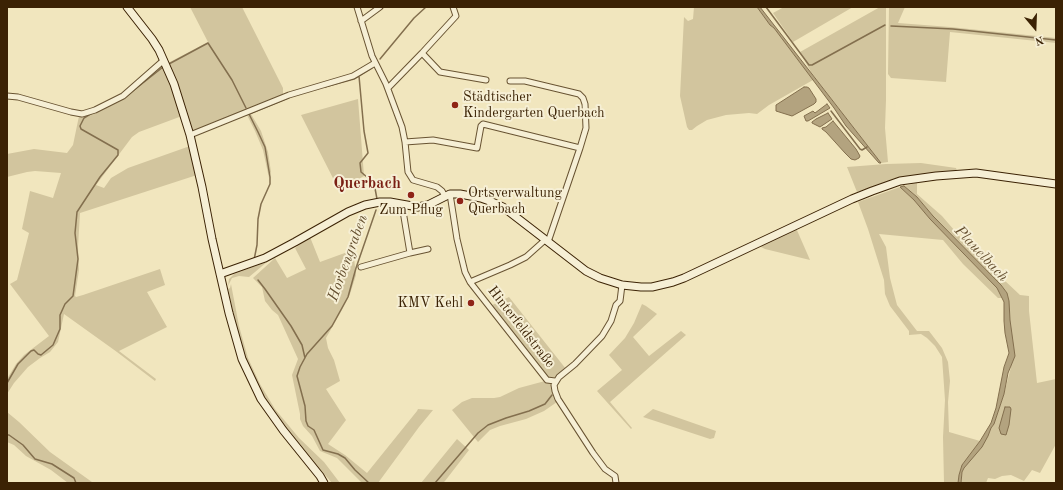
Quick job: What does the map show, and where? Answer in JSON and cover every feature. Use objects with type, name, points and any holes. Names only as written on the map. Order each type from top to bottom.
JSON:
[{"type":"street","points":[[127,7],[159,50],[174,84],[190,135],[220,274],[242,359],[261,399],[324,483]]},
{"type":"street","points":[[357,7],[375,63],[388,88],[398,114],[405,142],[408,172],[413,180],[437,187],[447,195]]},
{"type":"street","points":[[361,21],[380,7]]},
{"type":"street","points":[[388,88],[456,16],[453,7]]},
{"type":"street","points":[[422,53],[440,72],[486,80]]},
{"type":"street","points":[[7,96],[18,97],[82,114],[95,110],[123,96],[164,60]]},
{"type":"street","points":[[190,135],[289,95],[353,76],[375,63]]},
{"type":"street","points":[[470,282],[526,257],[546,241],[586,128],[584,98],[579,94],[525,81],[510,81]]},
{"type":"street","points":[[405,142],[433,140],[477,148],[481,126],[483,124],[580,148]]},
{"type":"street","points":[[220,274],[265,258],[348,212],[365,205],[385,202],[418,207],[428,205],[447,195],[460,194],[492,202],[507,210],[586,271],[600,278],[622,285],[652,287],[673,282],[697,272],[852,199],[900,181],[936,176],[976,173],[1056,184]]},
{"type":"street","name":"Hinterfeldstraße","points":[[447,195],[456,239],[465,272],[470,282],[547,380],[555,381],[554,388],[558,399],[593,453],[605,469],[615,476],[616,483]]},
{"type":"street","points":[[402,205],[410,253]]},
{"type":"street","points":[[361,267],[428,249]]},
{"type":"street","points":[[555,381],[575,364],[602,336],[616,305],[620,301],[622,285]]},
{"type":"shaded area","points":[[190,7],[242,7],[283,88],[283,95],[193,131],[191,130],[168,63],[208,42]]},
{"type":"shaded area","points":[[694,7],[757,7],[813,80],[769,105],[757,114],[749,113],[726,115],[707,120],[692,130],[689,130],[680,96],[684,17],[688,21],[693,19]]},
{"type":"shaded area","points":[[757,7],[760,7],[881,163],[879,163],[846,126]]},
{"type":"shaded area","points":[[784,7],[853,7],[793,42],[773,13]]},
{"type":"shaded area","points":[[880,7],[886,7],[885,128],[888,162],[881,163],[811,72],[800,52]]},
{"type":"shaded area","points":[[889,7],[905,7],[898,23],[1056,38],[1056,43],[950,32],[946,82],[891,78],[888,74]]},
{"type":"shaded area","points":[[162,66],[165,68],[182,116],[139,132],[132,137],[96,185],[104,188],[111,178],[128,168],[190,146],[197,175],[80,213],[78,247],[79,270],[75,296],[83,295],[160,269],[165,285],[147,292],[167,327],[119,351],[156,379],[155,381],[64,314],[58,342],[50,352],[28,367],[14,383],[7,394],[7,379],[16,364],[24,355],[49,336],[10,284],[17,280],[29,233],[22,229],[30,191],[53,198],[61,173],[35,171],[7,177],[7,154],[34,149],[67,153],[73,145],[79,116],[121,98]]},
{"type":"shaded area","points":[[804,87],[809,88],[816,99],[814,104],[792,116],[776,111],[776,105]]},
{"type":"shaded area","points":[[358,99],[364,176],[339,190],[301,115]]},
{"type":"shaded area","points":[[827,104],[830,108],[806,121],[804,116],[813,111],[815,113]]},
{"type":"shaded area","points":[[828,113],[832,119],[820,127],[812,123],[816,119]]},
{"type":"shaded area","points":[[251,114],[261,131],[268,152],[271,172],[269,178],[263,150],[247,115]]},
{"type":"shaded area","points":[[833,121],[856,149],[860,156],[859,158],[855,160],[851,159],[822,129]]},
{"type":"shaded area","points":[[921,163],[956,168],[957,171],[906,178],[857,192],[847,167],[886,164]]},
{"type":"shaded area","points":[[917,183],[917,194],[942,216],[967,245],[1020,295],[1029,296],[1029,311],[1037,383],[1056,379],[1056,444],[1040,473],[1032,470],[1024,481],[1011,475],[1002,476],[995,479],[988,478],[986,483],[961,483],[964,468],[988,436],[994,424],[1004,394],[1011,367],[1009,301],[1007,293],[1001,285],[933,216],[917,197],[904,186]]},
{"type":"shaded area","points":[[904,186],[917,197],[933,216],[1001,285],[1007,293],[1009,301],[1015,356],[1008,373],[1004,394],[994,424],[982,447],[964,468],[961,483],[958,483],[962,465],[991,423],[996,408],[1004,367],[1009,353],[1005,333],[1004,302],[997,288],[900,187]]},
{"type":"shaded area","points":[[900,187],[997,288],[1002,298],[998,298],[963,264],[943,240],[879,234],[886,247],[890,278],[897,305],[917,331],[929,331],[942,348],[948,362],[950,381],[948,402],[949,432],[980,441],[962,465],[958,483],[944,483],[943,437],[945,400],[942,357],[935,346],[921,334],[909,335],[909,331],[890,306],[885,294],[884,280],[858,202]]},
{"type":"shaded area","points":[[796,228],[810,260],[765,249],[759,246]]},
{"type":"shaded area","points":[[310,237],[320,262],[353,250],[356,275],[350,294],[326,338],[340,381],[326,389],[346,420],[328,444],[345,455],[367,473],[418,409],[433,410],[378,483],[362,483],[337,458],[320,451],[312,436],[303,426],[300,419],[292,375],[298,359],[278,315],[265,301],[262,287],[253,278],[275,258],[287,278],[306,269],[295,248]]},
{"type":"shaded area","points":[[267,262],[249,277],[239,276],[232,278],[228,286],[229,279],[234,274]]},
{"type":"shaded area","points":[[231,284],[239,326],[248,358],[260,384],[275,409],[299,438],[324,462],[340,483],[332,483],[319,468],[317,469],[288,434],[260,393],[244,356],[238,334],[228,289],[230,288]]},
{"type":"shaded area","points":[[509,297],[566,369],[556,377],[551,378],[546,376],[490,306]]},
{"type":"shaded area","points":[[642,304],[657,314],[633,337],[649,356],[681,331],[686,335],[610,402],[632,428],[631,429],[597,391],[622,370],[609,355],[625,338],[634,323]]},
{"type":"shaded area","points":[[545,381],[550,382],[552,385],[557,402],[544,411],[526,419],[490,430],[478,442],[452,410],[462,402],[472,398],[500,397],[519,388]]},
{"type":"shaded area","points":[[1005,407],[1010,407],[1011,409],[1006,435],[1001,434],[999,428]]},
{"type":"shaded area","points":[[653,409],[716,431],[714,438],[710,439],[643,417]]},
{"type":"shaded area","points":[[7,412],[50,452],[92,483],[68,483],[51,470],[26,456],[14,445],[7,442]]},
{"type":"shaded area","points":[[457,439],[469,450],[445,481],[443,483],[421,483]]},
{"type":"waterway","name":"Horbengraben","points":[[380,59],[414,18],[426,7]]},
{"type":"waterway","points":[[766,7],[809,65],[812,65],[885,25]]},
{"type":"waterway","points":[[891,26],[953,29],[1056,40]]},
{"type":"waterway","points":[[167,65],[208,43],[232,80],[246,108]]},
{"type":"waterway","points":[[124,98],[163,67]]},
{"type":"waterway","name":"Horbengraben","points":[[372,68],[359,76],[364,131],[368,153],[360,163],[361,172],[374,183],[377,199]]},
{"type":"waterway","points":[[325,87],[354,79],[359,76]]},
{"type":"waterway","points":[[254,260],[257,245],[258,219],[261,204],[270,184],[270,177],[265,147],[249,114],[288,98]]},
{"type":"waterway","points":[[831,111],[860,149],[862,150],[867,147]]},
{"type":"waterway","points":[[7,383],[18,364],[31,351],[34,350],[41,355],[53,345],[60,329],[60,315],[65,304],[73,296],[78,259],[75,233],[77,212],[100,177],[118,155],[118,150],[81,129],[80,126],[84,118],[92,113]]},
{"type":"waterway","name":"Horbengraben","points":[[369,483],[345,458],[338,454],[323,450],[314,430],[308,426],[306,421],[305,406],[297,376],[307,354],[332,326],[348,297],[356,268],[376,210]]},
{"type":"waterway","points":[[258,280],[291,326],[302,345],[305,358]]},
{"type":"waterway","points":[[435,483],[478,433],[488,425],[545,404],[552,395]]},
{"type":"waterway","points":[[7,435],[23,445],[35,459],[52,464],[74,478],[76,483]]},
{"type":"place","name":"Städtischer Kindergarten Querbach","points":[[455,105]]},
{"type":"place","name":"Zum Pflug","points":[[411,195]]},
{"type":"place","name":"Ortsverwaltung Querbach","points":[[460,201]]},
{"type":"place","name":"KMV Kehl","points":[[471,303]]},
{"type":"district","name":"Querbach","points":[[367,184]]},
{"type":"water label","name":"Plauelbach","points":[[981,254]]}]
